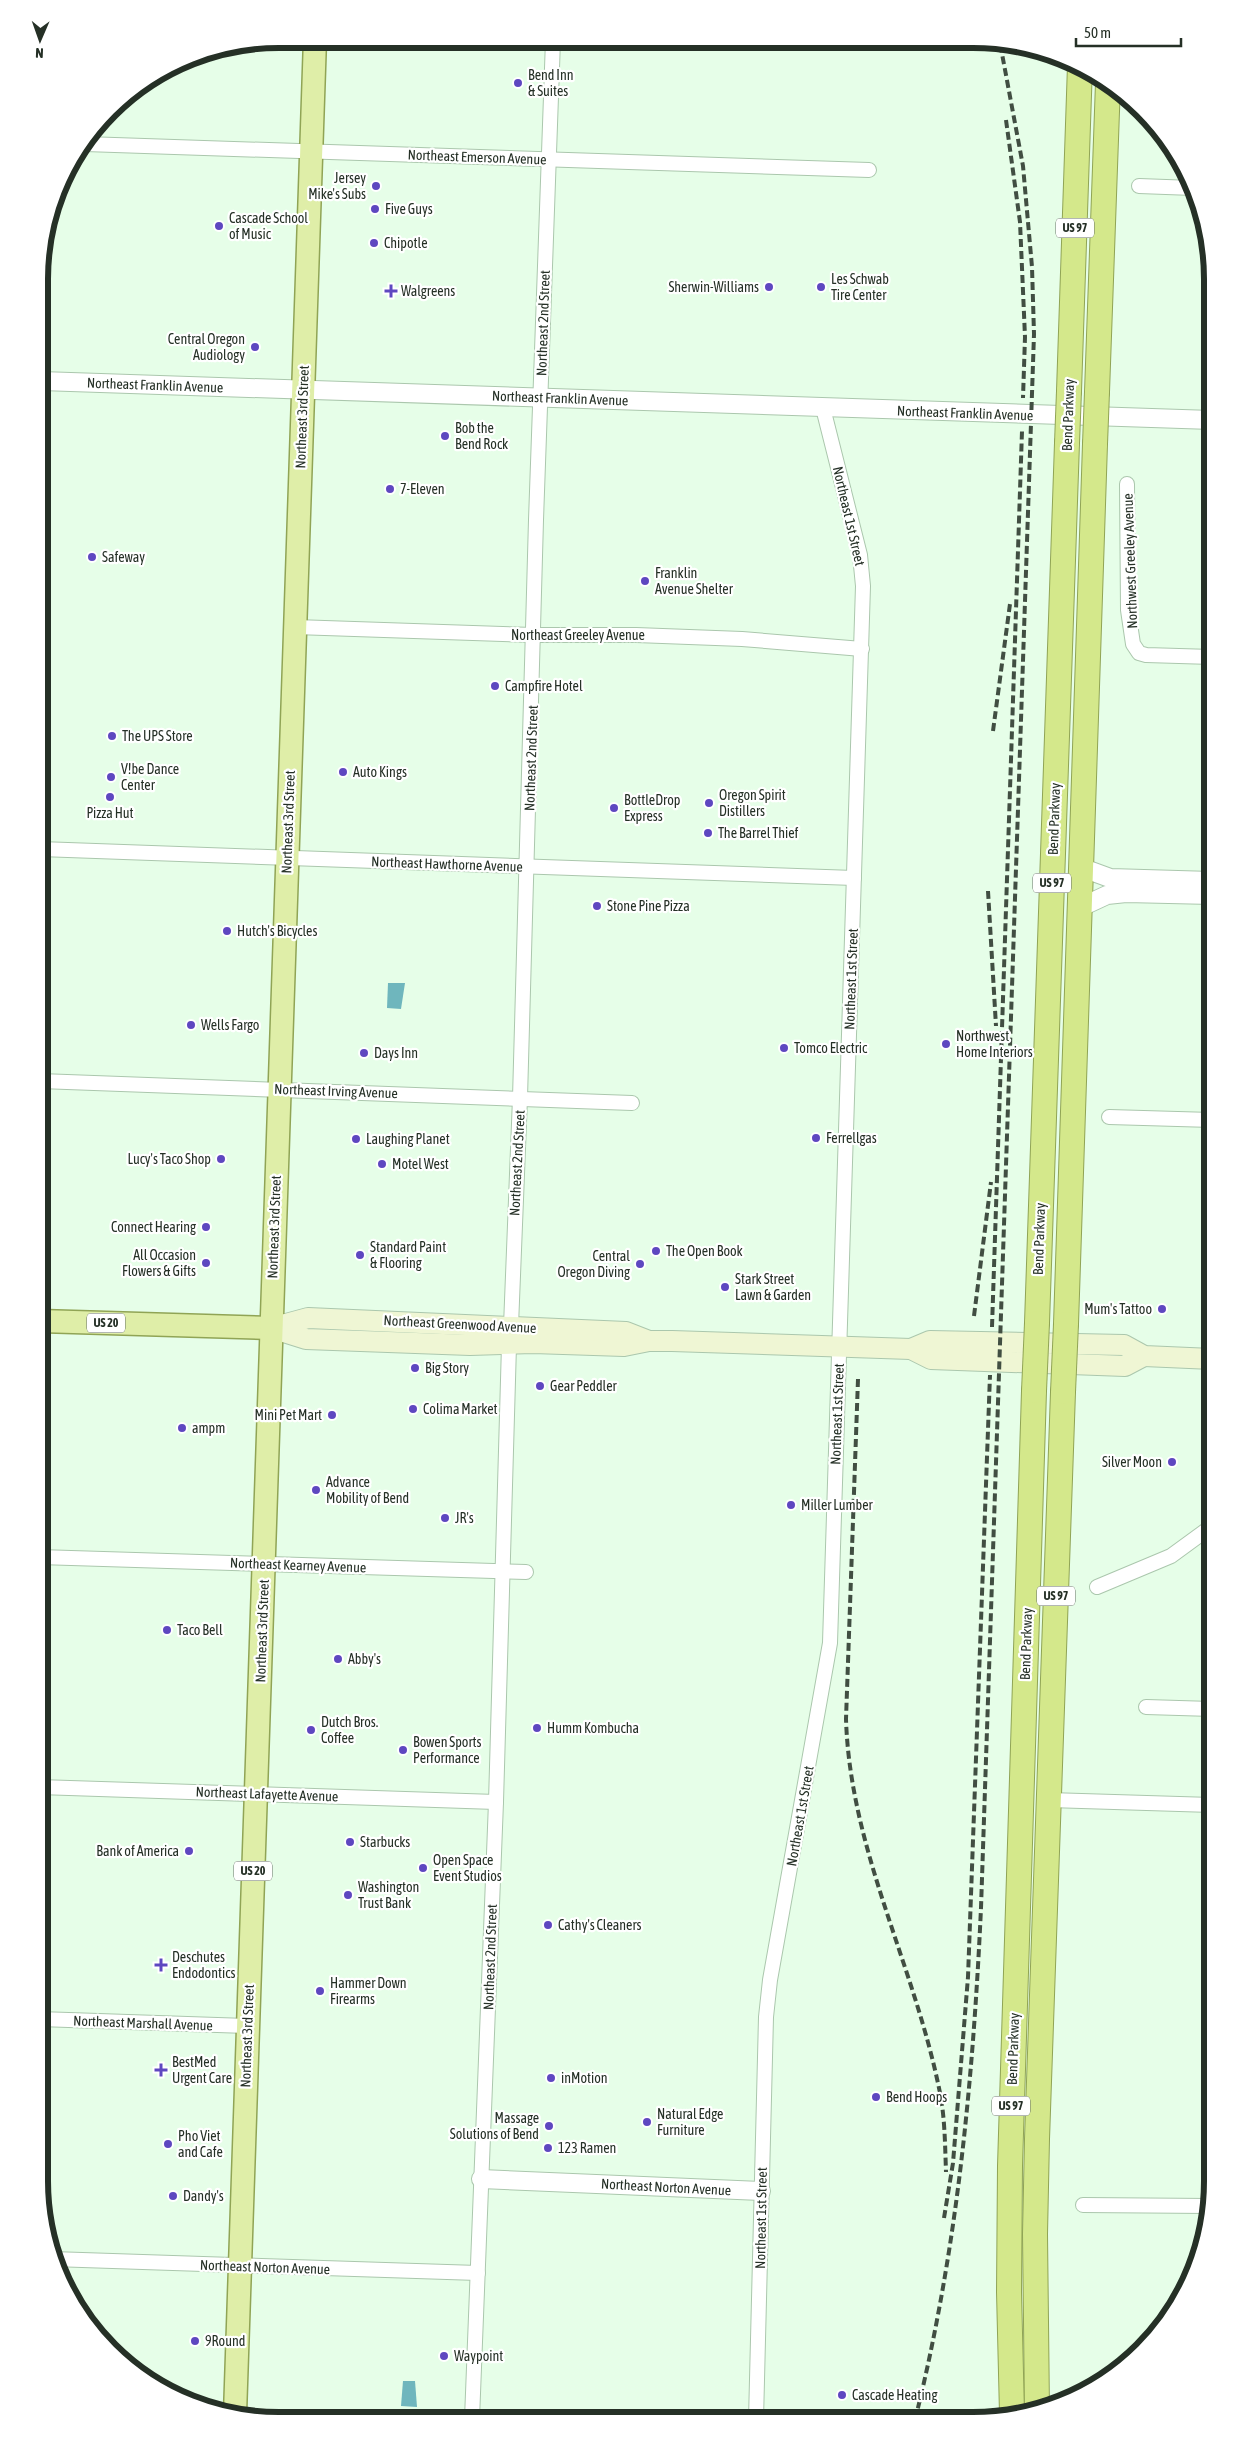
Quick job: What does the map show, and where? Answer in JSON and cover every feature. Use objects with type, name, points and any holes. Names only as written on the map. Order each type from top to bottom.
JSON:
[{"type":"highway","points":[[1077,72],[1079,93]]},
{"type":"highway","name":"Bend Parkway","points":[[1012,2408],[1009,2292],[1010,2146],[1036,1323],[1080,74]]},
{"type":"highway","name":"Bend Parkway","points":[[1037,2402],[1035,2234],[1078,908],[1108,91]]},
{"type":"main road","name":"Northeast 3rd Street","points":[[235,2407],[315,48]]},
{"type":"main road","name":"Northeast Greenwood Avenue","points":[[48,1321],[271,1328],[306,1339],[510,1335],[533,1343],[624,1346],[649,1341],[911,1349],[930,1341],[1022,1353],[1124,1345],[1144,1356],[1204,1359]]},
{"type":"street","name":"Northeast 2nd Street","points":[[472,2412],[496,1802],[510,1335],[520,1098],[540,397],[554,48]]},
{"type":"street","name":"Northeast Emerson Avenue","points":[[90,144],[869,170]]},
{"type":"street","points":[[1139,186],[1185,188]]},
{"type":"street","name":"Northeast Franklin Avenue","points":[[48,381],[304,388],[823,408],[1204,420]]},
{"type":"street","name":"Northeast 1st Street","points":[[756,2412],[766,2017],[770,1980],[830,1643],[863,586],[860,554],[823,408]]},
{"type":"street","name":"Northwest Greeley Avenue","points":[[1127,484],[1128,610],[1133,644],[1139,653],[1146,655],[1204,657]]},
{"type":"street","name":"Northeast Greeley Avenue","points":[[295,627],[534,635],[636,635],[742,639],[862,649]]},
{"type":"street","name":"Northeast Hawthorne Avenue","points":[[48,849],[854,878]]},
{"type":"street","points":[[1080,867],[1110,878],[1204,881]]},
{"type":"street","points":[[1078,908],[1106,895],[1126,893],[1204,895]]},
{"type":"street","name":"Northeast Irving Avenue","points":[[48,1080],[632,1103]]},
{"type":"street","points":[[1109,1117],[1204,1120]]},
{"type":"street","points":[[1097,1587],[1171,1556],[1204,1532]]},
{"type":"street","name":"Northeast Kearney Avenue","points":[[48,1557],[526,1572]]},
{"type":"street","points":[[1146,1707],[1204,1709]]},
{"type":"street","name":"Northeast Lafayette Avenue","points":[[48,1787],[496,1802]]},
{"type":"street","points":[[1049,1800],[1204,1804]]},
{"type":"street","name":"Northeast Marshall Avenue","points":[[48,2019],[248,2026]]},
{"type":"street","name":"Northeast Norton Avenue","points":[[481,2179],[761,2191]]},
{"type":"street","points":[[1083,2205],[1202,2206]]},
{"type":"street","name":"Northeast Norton Avenue","points":[[62,2259],[478,2273]]},
{"type":"water","points":[[388,983],[405,983],[401,1009],[387,1008]]},
{"type":"water","points":[[403,2381],[415,2381],[417,2407],[401,2406]]},
{"type":"railway","points":[[917,2412],[942,2293],[961,2166],[968,2102],[981,1908],[1034,334],[1032,267],[1023,166],[1001,49]]},
{"type":"railway","points":[[1006,120],[1020,222],[1025,337],[1023,398]]},
{"type":"railway","points":[[992,1327],[1022,431]]},
{"type":"railway","points":[[993,731],[1010,604]]},
{"type":"railway","points":[[988,891],[996,1026]]},
{"type":"railway","points":[[974,1316],[991,1182]]},
{"type":"railway","points":[[944,2218],[953,2163],[968,1977],[990,1375]]},
{"type":"railway","points":[[858,1379],[846,1719],[850,1767],[859,1815],[871,1861],[929,2046],[942,2103],[946,2172]]},
{"type":"place","name":"Bend Inn & Suites","points":[[518,83]]},
{"type":"place","name":"Jersey Mike's Subs","points":[[376,186]]},
{"type":"place","name":"Five Guys","points":[[375,209]]},
{"type":"place","name":"Cascade School of Music","points":[[219,226]]},
{"type":"place","name":"Chipotle","points":[[374,243]]},
{"type":"place","name":"Sherwin-Williams","points":[[769,287]]},
{"type":"place","name":"Les Schwab Tire Center","points":[[821,287]]},
{"type":"place","name":"Walgreens","points":[[391,291]]},
{"type":"place","name":"Central Oregon Audiology","points":[[255,347]]},
{"type":"place","name":"Bob the Bend Rock","points":[[445,436]]},
{"type":"place","name":"7-Eleven","points":[[390,489]]},
{"type":"place","name":"Safeway","points":[[92,557]]},
{"type":"place","name":"Franklin Avenue Shelter","points":[[645,581]]},
{"type":"place","name":"Campfire Hotel","points":[[495,686]]},
{"type":"place","name":"The UPS Store","points":[[112,736]]},
{"type":"place","name":"Auto Kings","points":[[343,772]]},
{"type":"place","name":"V!be Dance Center","points":[[111,777]]},
{"type":"place","name":"Pizza Hut","points":[[110,797]]},
{"type":"place","name":"Oregon Spirit Distillers","points":[[709,803]]},
{"type":"place","name":"BottleDrop Express","points":[[614,808]]},
{"type":"place","name":"The Barrel Thief","points":[[708,833]]},
{"type":"place","name":"Stone Pine Pizza","points":[[597,906]]},
{"type":"place","name":"Hutch's Bicycles","points":[[227,931]]},
{"type":"place","name":"Wells Fargo","points":[[191,1025]]},
{"type":"place","name":"Northwest Home Interiors","points":[[946,1044]]},
{"type":"place","name":"Tomco Electric","points":[[784,1048]]},
{"type":"place","name":"Days Inn","points":[[364,1053]]},
{"type":"place","name":"Ferrellgas","points":[[816,1138]]},
{"type":"place","name":"Laughing Planet","points":[[356,1139]]},
{"type":"place","name":"Lucy's Taco Shop","points":[[221,1159]]},
{"type":"place","name":"Motel West","points":[[382,1164]]},
{"type":"place","name":"Connect Hearing","points":[[206,1227]]},
{"type":"place","name":"The Open Book","points":[[656,1251]]},
{"type":"place","name":"Standard Paint & Flooring","points":[[360,1255]]},
{"type":"place","name":"All Occasion Flowers & Gifts","points":[[206,1263]]},
{"type":"place","name":"Central Oregon Diving","points":[[640,1264]]},
{"type":"place","name":"Stark Street Lawn & Garden","points":[[725,1287]]},
{"type":"place","name":"Mum's Tattoo","points":[[1162,1309]]},
{"type":"place","name":"Big Story","points":[[415,1368]]},
{"type":"place","name":"Gear Peddler","points":[[540,1386]]},
{"type":"place","name":"Colima Market","points":[[413,1409]]},
{"type":"place","name":"Mini Pet Mart","points":[[332,1415]]},
{"type":"place","name":"ampm","points":[[182,1428]]},
{"type":"place","name":"Silver Moon","points":[[1172,1462]]},
{"type":"place","name":"Advance Mobility of Bend","points":[[316,1490]]},
{"type":"place","name":"Miller Lumber","points":[[791,1505]]},
{"type":"place","name":"JR's","points":[[445,1518]]},
{"type":"place","name":"Taco Bell","points":[[167,1630]]},
{"type":"place","name":"Abby's","points":[[338,1659]]},
{"type":"place","name":"Humm Kombucha","points":[[537,1728]]},
{"type":"place","name":"Dutch Bros. Coffee","points":[[311,1730]]},
{"type":"place","name":"Bowen Sports Performance","points":[[403,1750]]},
{"type":"place","name":"Starbucks","points":[[350,1842]]},
{"type":"place","name":"Bank of America","points":[[189,1851]]},
{"type":"place","name":"Open Space Event Studios","points":[[423,1868]]},
{"type":"place","name":"Washington Trust Bank","points":[[348,1895]]},
{"type":"place","name":"Cathy's Cleaners","points":[[548,1925]]},
{"type":"place","name":"Deschutes Endodontics","points":[[161,1965]]},
{"type":"place","name":"Hammer Down Firearms","points":[[320,1991]]},
{"type":"place","name":"BestMed Urgent Care","points":[[161,2070]]},
{"type":"place","name":"inMotion","points":[[551,2078]]},
{"type":"place","name":"Bend Hoops","points":[[876,2097]]},
{"type":"place","name":"Natural Edge Furniture","points":[[647,2122]]},
{"type":"place","name":"Massage Solutions of Bend","points":[[549,2126]]},
{"type":"place","name":"Pho Viet and Cafe","points":[[168,2144]]},
{"type":"place","name":"123 Ramen","points":[[548,2148]]},
{"type":"place","name":"Dandy's","points":[[173,2196]]},
{"type":"place","name":"9Round","points":[[195,2341]]},
{"type":"place","name":"Waypoint","points":[[444,2356]]},
{"type":"place","name":"Cascade Heating","points":[[842,2395]]}]
